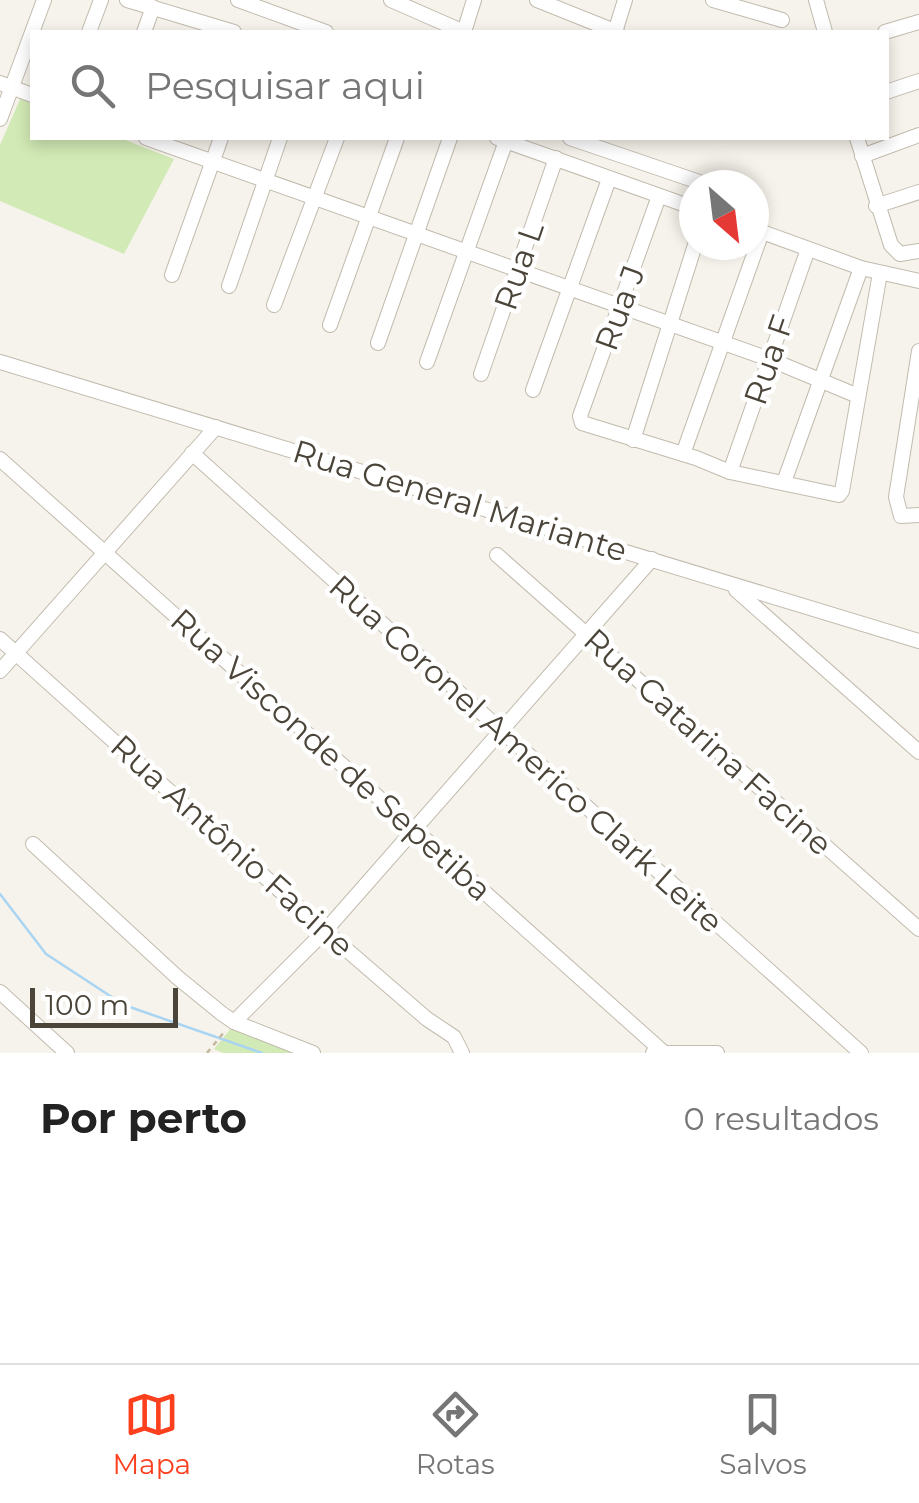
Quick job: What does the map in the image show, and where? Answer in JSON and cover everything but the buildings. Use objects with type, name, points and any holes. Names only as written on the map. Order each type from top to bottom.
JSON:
[{"type":"street","points":[[31,30],[44,0]]},
{"type":"street","points":[[90,30],[101,0]]},
{"type":"street","points":[[127,0],[204,28]]},
{"type":"street","points":[[238,0],[320,30]]},
{"type":"street","points":[[391,0],[459,30]]},
{"type":"street","points":[[465,30],[474,0]]},
{"type":"street","points":[[537,0],[611,30]]},
{"type":"street","points":[[616,30],[624,0]]},
{"type":"street","points":[[713,0],[782,20]]},
{"type":"street","points":[[816,0],[825,30]]},
{"type":"street","points":[[145,30],[153,7]]},
{"type":"street","points":[[889,31],[919,22]]},
{"type":"street","points":[[0,118],[6,86],[30,32]]},
{"type":"street","points":[[889,91],[919,81]]},
{"type":"street","points":[[6,86],[30,94]]},
{"type":"street","points":[[862,156],[919,135]]},
{"type":"street","points":[[172,275],[221,140]]},
{"type":"street","points":[[229,286],[279,140]]},
{"type":"street","points":[[274,304],[336,140]]},
{"type":"street","points":[[330,325],[396,140]]},
{"type":"street","points":[[378,343],[449,140]]},
{"type":"street","points":[[427,362],[468,251],[502,140]]},
{"type":"street","points":[[505,140],[679,203]]},
{"type":"street","name":"Rua L","points":[[482,374],[519,270],[575,140]]},
{"type":"street","points":[[582,140],[679,175]]},
{"type":"street","points":[[857,140],[895,253],[919,251]]},
{"type":"street","points":[[163,141],[770,359],[858,396]]},
{"type":"street","points":[[533,390],[609,178]]},
{"type":"street","points":[[876,206],[919,192]]},
{"type":"street","name":"Rua J","points":[[633,440],[580,420],[660,196]]},
{"type":"street","points":[[769,234],[861,268],[919,281]]},
{"type":"street","name":"Rua F","points":[[730,472],[808,249]]},
{"type":"street","points":[[690,260],[633,440],[730,472],[836,496],[843,484],[880,273]]},
{"type":"street","points":[[683,454],[748,260]]},
{"type":"street","points":[[784,482],[861,268]]},
{"type":"street","points":[[919,350],[896,497],[901,516],[919,515]]},
{"type":"street","name":"Rua General Mariante","points":[[0,362],[919,641]]},
{"type":"street","points":[[0,670],[216,427]]},
{"type":"street","name":"Rua Coronel Americo Clark Leite","points":[[192,453],[860,1053]]},
{"type":"street","name":"Rua Visconde de Sepetiba","points":[[0,459],[658,1052]]},
{"type":"street","name":"Rua Catarina Facine","points":[[496,554],[919,929]]},
{"type":"street","points":[[232,1025],[325,931],[652,559]]},
{"type":"street","points":[[730,585],[919,752]]},
{"type":"street","name":"Rua Antônio Facine","points":[[0,639],[325,931],[427,1019],[454,1037],[462,1053]]},
{"type":"street","points":[[33,844],[232,1025],[313,1053]]},
{"type":"street","points":[[0,992],[66,1053]]},
{"type":"street","points":[[658,1052],[717,1053]]},
{"type":"path","points":[[208,1051],[232,1025]]},
{"type":"green space","points":[[21,97],[30,101],[30,140],[125,140],[174,159],[124,254],[0,201],[0,145]]},
{"type":"green space","points":[[232,1027],[293,1053],[223,1053],[214,1049]]},
{"type":"waterway","points":[[0,894],[46,954],[124,1005],[262,1053]]}]
